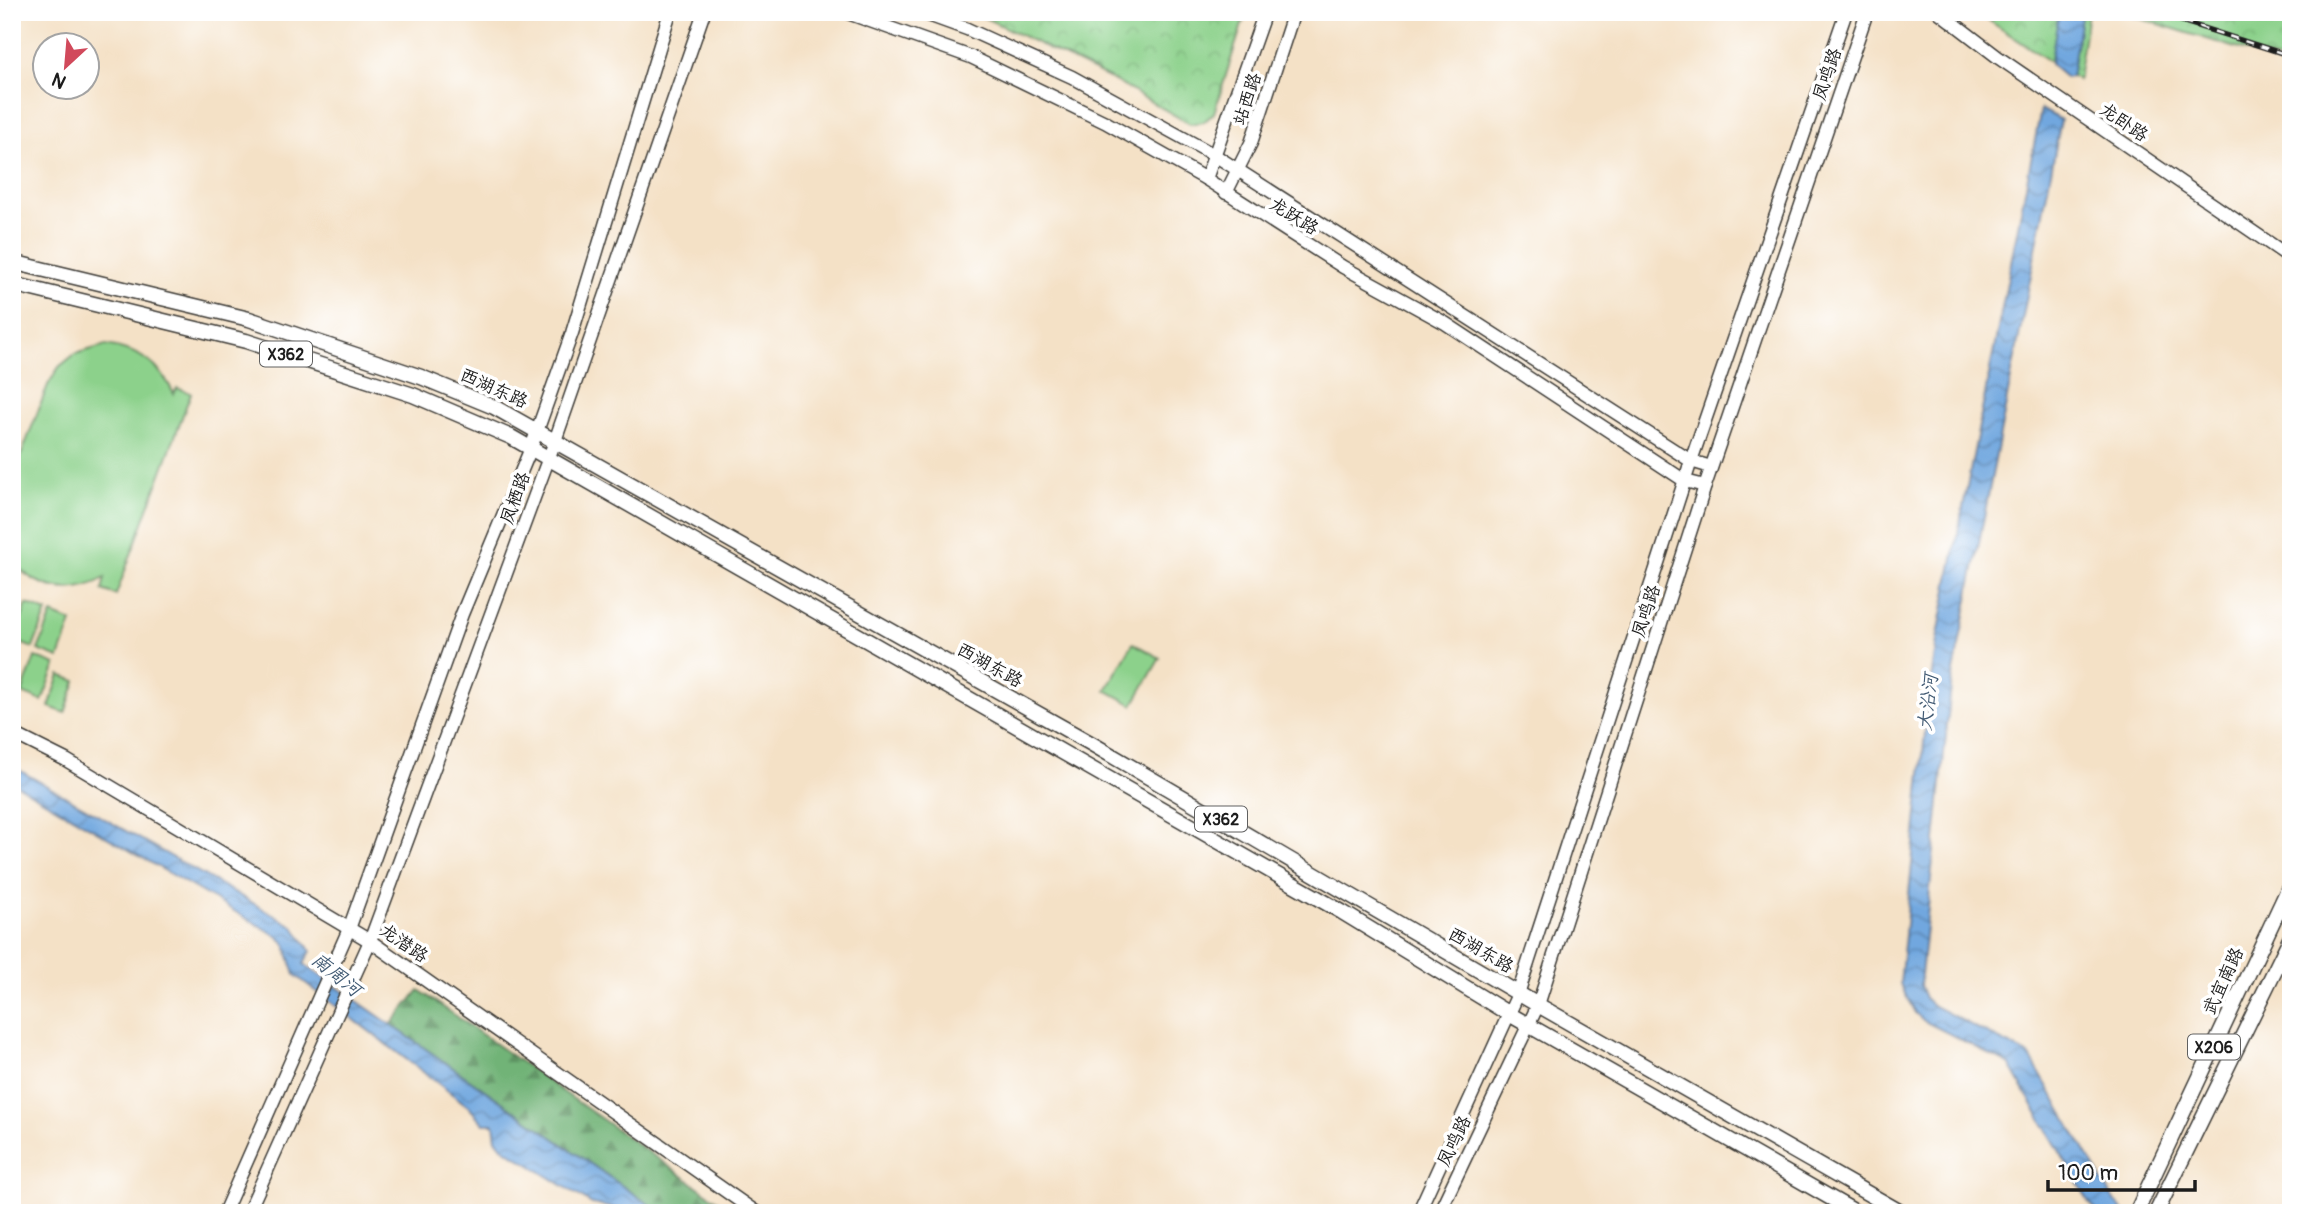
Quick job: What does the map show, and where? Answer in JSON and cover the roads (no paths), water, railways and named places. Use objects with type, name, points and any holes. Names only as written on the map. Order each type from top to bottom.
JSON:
[{"type":"main road","name":"西湖东路","points":[[12,262],[261,323],[421,377],[494,407],[1091,744],[1538,1005],[1902,1213]]},
{"type":"main road","name":"X362","points":[[12,284],[246,341],[413,395],[531,448],[1342,912],[1509,1014],[1857,1213]]},
{"type":"main road","name":"武宜南路","points":[[2137,1211],[2291,883]]},
{"type":"main road","name":"X206","points":[[2157,1213],[2291,937]]},
{"type":"street","name":"凤栖路","points":[[224,1213],[349,929],[462,614],[538,430],[572,333],[670,12]]},
{"type":"street","name":"凤栖路","points":[[248,1213],[370,941],[555,441],[704,12]]},
{"type":"street","name":"龙跃路","points":[[845,12],[971,57],[1039,88],[1206,178],[1343,267],[1445,323],[1685,481],[1705,486]]},
{"type":"street","name":"龙跃路","points":[[920,12],[967,29],[1072,77],[1216,156],[1691,461],[1712,467]]},
{"type":"street","name":"站西路","points":[[1206,178],[1265,12]]},
{"type":"street","name":"站西路","points":[[1226,193],[1235,170],[1251,143],[1294,12]]},
{"type":"street","name":"凤鸣路","points":[[1418,1213],[1518,993],[1691,461],[1846,12]]},
{"type":"street","name":"凤鸣路","points":[[1439,1213],[1538,1005],[1705,486],[1867,12]]},
{"type":"street","name":"龙卧路","points":[[1939,12],[1999,58],[2291,258]]},
{"type":"street","name":"龙潜路","points":[[12,733],[66,760],[370,941],[757,1213]]},
{"type":"water","points":[[2059,12],[2082,12],[2071,77],[2066,78],[2050,64]]},
{"type":"water","points":[[2041,109],[2061,120],[1951,687],[1920,985],[1925,998],[1934,1006],[2029,1055],[2111,1195],[2125,1213],[2098,1213],[2089,1202],[2009,1064],[1924,1021],[1915,1013],[1900,984],[1929,693],[1937,640]]},
{"type":"water","points":[[12,766],[293,926],[311,951],[304,964],[661,1213],[618,1213],[618,1209],[592,1204],[502,1147],[496,1139],[494,1124],[484,1124],[468,1106],[295,975],[285,943],[277,936],[12,782]]},
{"type":"railway","points":[[2153,12],[2291,56]]},
{"type":"water label","name":"大沿河","points":[[1927,702]]},
{"type":"water label","name":"南周河","points":[[337,974]]}]
